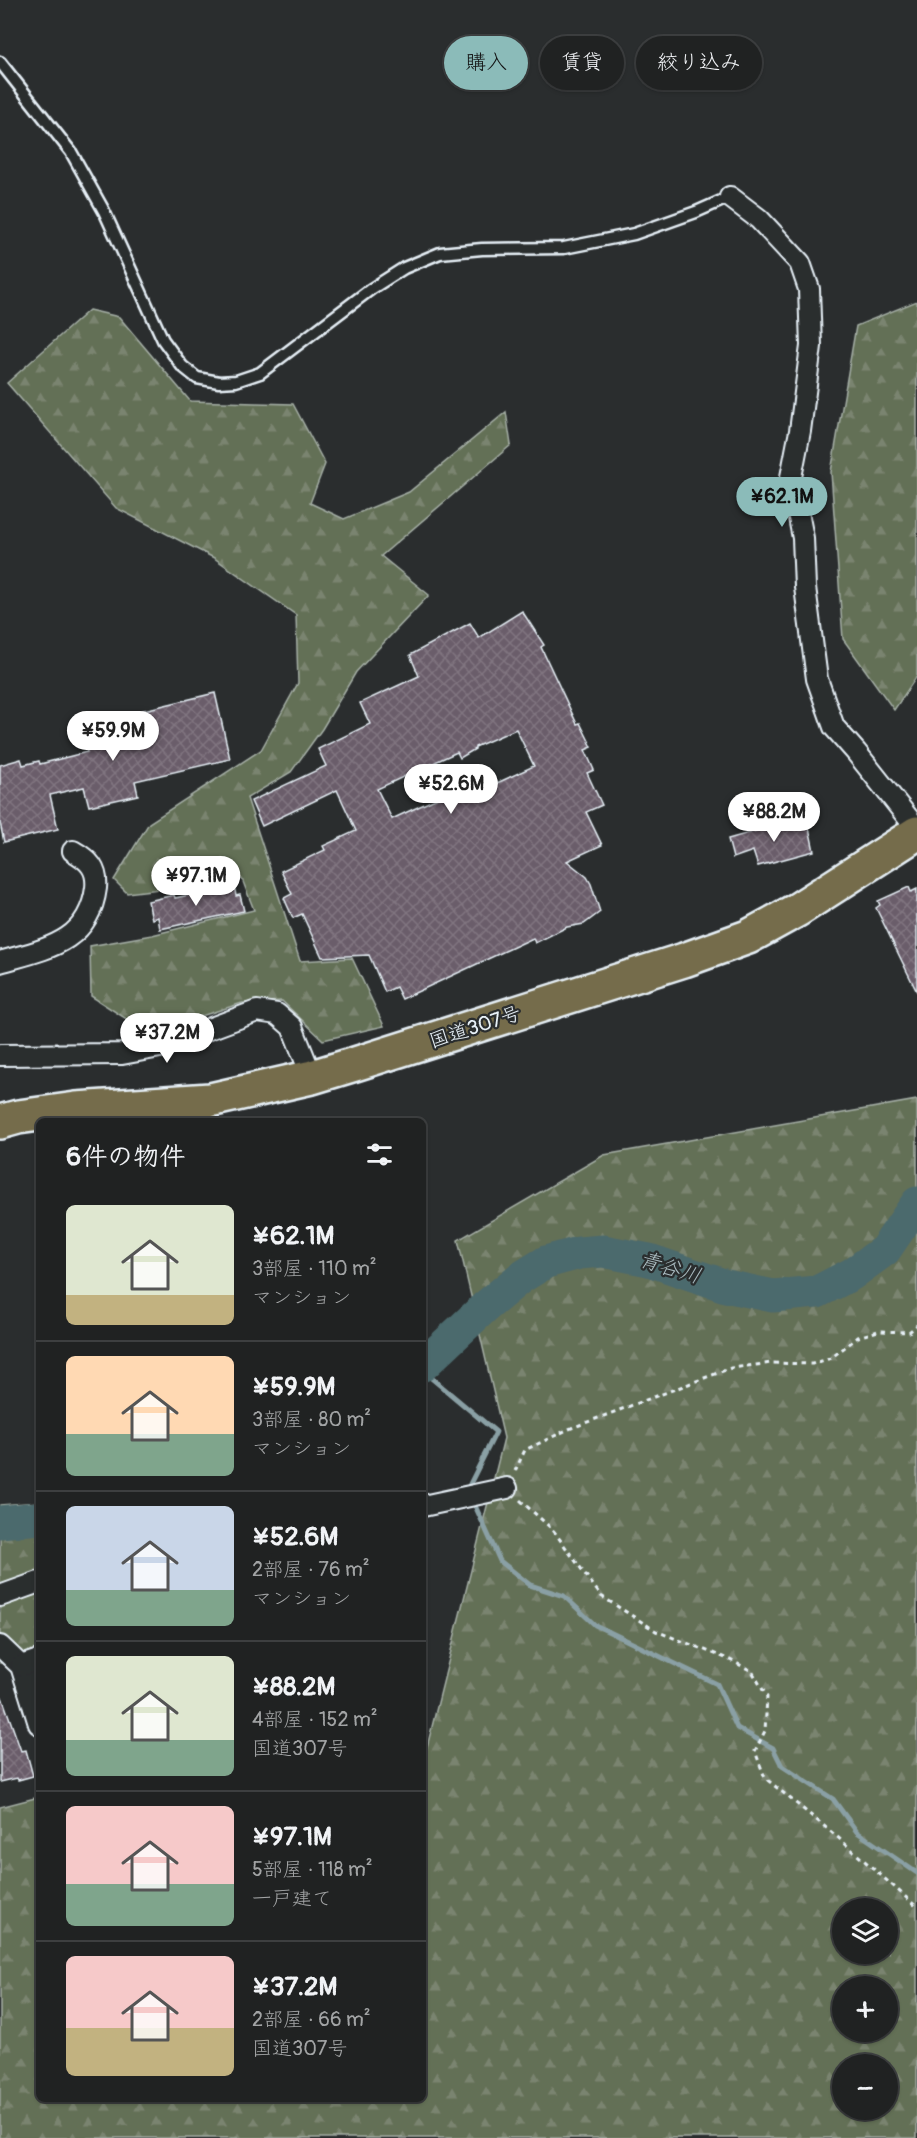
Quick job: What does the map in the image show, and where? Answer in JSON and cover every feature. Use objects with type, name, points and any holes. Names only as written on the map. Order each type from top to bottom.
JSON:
[{"type":"highway","name":"国道307号","points":[[0,1122],[18,1117],[76,1109],[210,1100],[312,1077],[684,960],[748,937],[798,910],[917,831]]},
{"type":"street","points":[[730,197],[759,219],[800,263],[809,289],[811,346],[800,431],[791,477],[803,538],[805,587],[817,679],[834,727],[917,831]]},
{"type":"street","points":[[0,962],[54,947],[80,929],[92,908],[96,885],[95,870],[87,859],[73,851]]},
{"type":"street","points":[[0,1055],[122,1054],[160,1047],[257,1011],[277,1014],[292,1027],[312,1077]]},
{"type":"street","points":[[426,1505],[507,1488]]},
{"type":"street","points":[[0,1596],[36,1583]]},
{"type":"street","points":[[0,1646],[30,1663],[36,1704]]},
{"type":"lane","points":[[0,62],[71,152],[104,211],[163,340],[182,366],[197,378],[219,382],[236,381],[260,373],[371,289],[404,268],[440,253],[482,249],[564,248],[634,234],[696,213],[730,197]]},
{"type":"path","points":[[917,1325],[909,1332],[878,1331],[858,1337],[831,1358],[812,1364],[772,1363],[731,1368],[569,1430],[525,1450],[507,1488],[553,1530],[601,1596],[656,1631],[728,1659],[752,1671],[767,1697],[765,1731],[755,1750],[765,1778],[835,1835],[917,1907]]},
{"type":"green space","points":[[917,301],[917,676],[894,710],[843,639],[831,472],[856,326]]},
{"type":"green space","points":[[89,310],[119,317],[190,401],[293,404],[325,464],[310,503],[344,519],[409,492],[506,412],[511,445],[381,556],[429,595],[356,672],[322,729],[291,772],[247,798],[300,961],[352,958],[384,1026],[323,1040],[282,1001],[242,1003],[148,1033],[91,996],[90,946],[152,935],[254,910],[242,879],[127,893],[114,880],[149,823],[261,750],[298,683],[296,615],[214,558],[116,508],[7,383]]},
{"type":"green space","points":[[917,1100],[917,2138],[0,2138],[0,1807],[36,1798],[36,2102],[426,2102],[426,1751],[504,1438],[458,1240],[604,1155]]},
{"type":"green space","points":[[36,1502],[36,1652],[0,1663],[0,1505]]},
{"type":"building","points":[[522,611],[544,645],[541,647],[577,724],[580,723],[592,747],[585,750],[594,770],[587,773],[602,805],[586,812],[602,845],[567,861],[587,877],[600,912],[584,924],[567,927],[535,943],[533,938],[402,999],[396,987],[385,992],[369,955],[322,957],[302,914],[293,918],[284,898],[292,894],[281,871],[325,850],[323,846],[356,831],[337,790],[262,826],[251,801],[326,766],[318,749],[370,724],[360,703],[419,676],[410,655],[470,623],[479,638]],"holes":[[[516,729],[534,766],[484,789],[481,783],[478,784],[476,781],[472,783],[470,779],[456,786],[457,789],[392,819],[377,789],[457,752],[460,758],[475,747]]]},
{"type":"building","points":[[215,693],[230,759],[135,781],[138,795],[89,806],[84,787],[50,795],[58,829],[4,842],[0,823],[0,765],[21,759],[23,765],[39,761],[40,764],[87,752],[85,743],[90,742],[86,724]]},
{"type":"building","points":[[791,821],[808,823],[814,851],[758,866],[753,851],[733,858],[728,839]]},
{"type":"building","points":[[234,885],[236,896],[240,895],[244,911],[160,929],[158,917],[152,919],[148,901],[174,895],[175,898]]},
{"type":"building","points":[[909,887],[911,892],[917,889],[917,992],[876,908],[880,905],[878,901]]},
{"type":"building","points":[[2,1697],[21,1751],[26,1750],[33,1776],[0,1782],[0,1698]]},
{"type":"waterway","name":"青谷川","points":[[426,1362],[485,1307],[520,1278],[546,1262],[579,1253],[603,1251],[649,1260],[726,1286],[773,1296],[817,1292],[852,1274],[885,1250],[917,1203]]},
{"type":"waterway","points":[[426,1374],[496,1432],[469,1490]]},
{"type":"waterway","points":[[472,1499],[500,1561],[530,1585],[564,1596],[595,1625],[717,1684],[737,1728],[773,1748],[782,1766],[833,1799],[857,1832],[917,1873]]},
{"type":"waterway","name":"青谷川","points":[[0,1522],[36,1518]]}]
